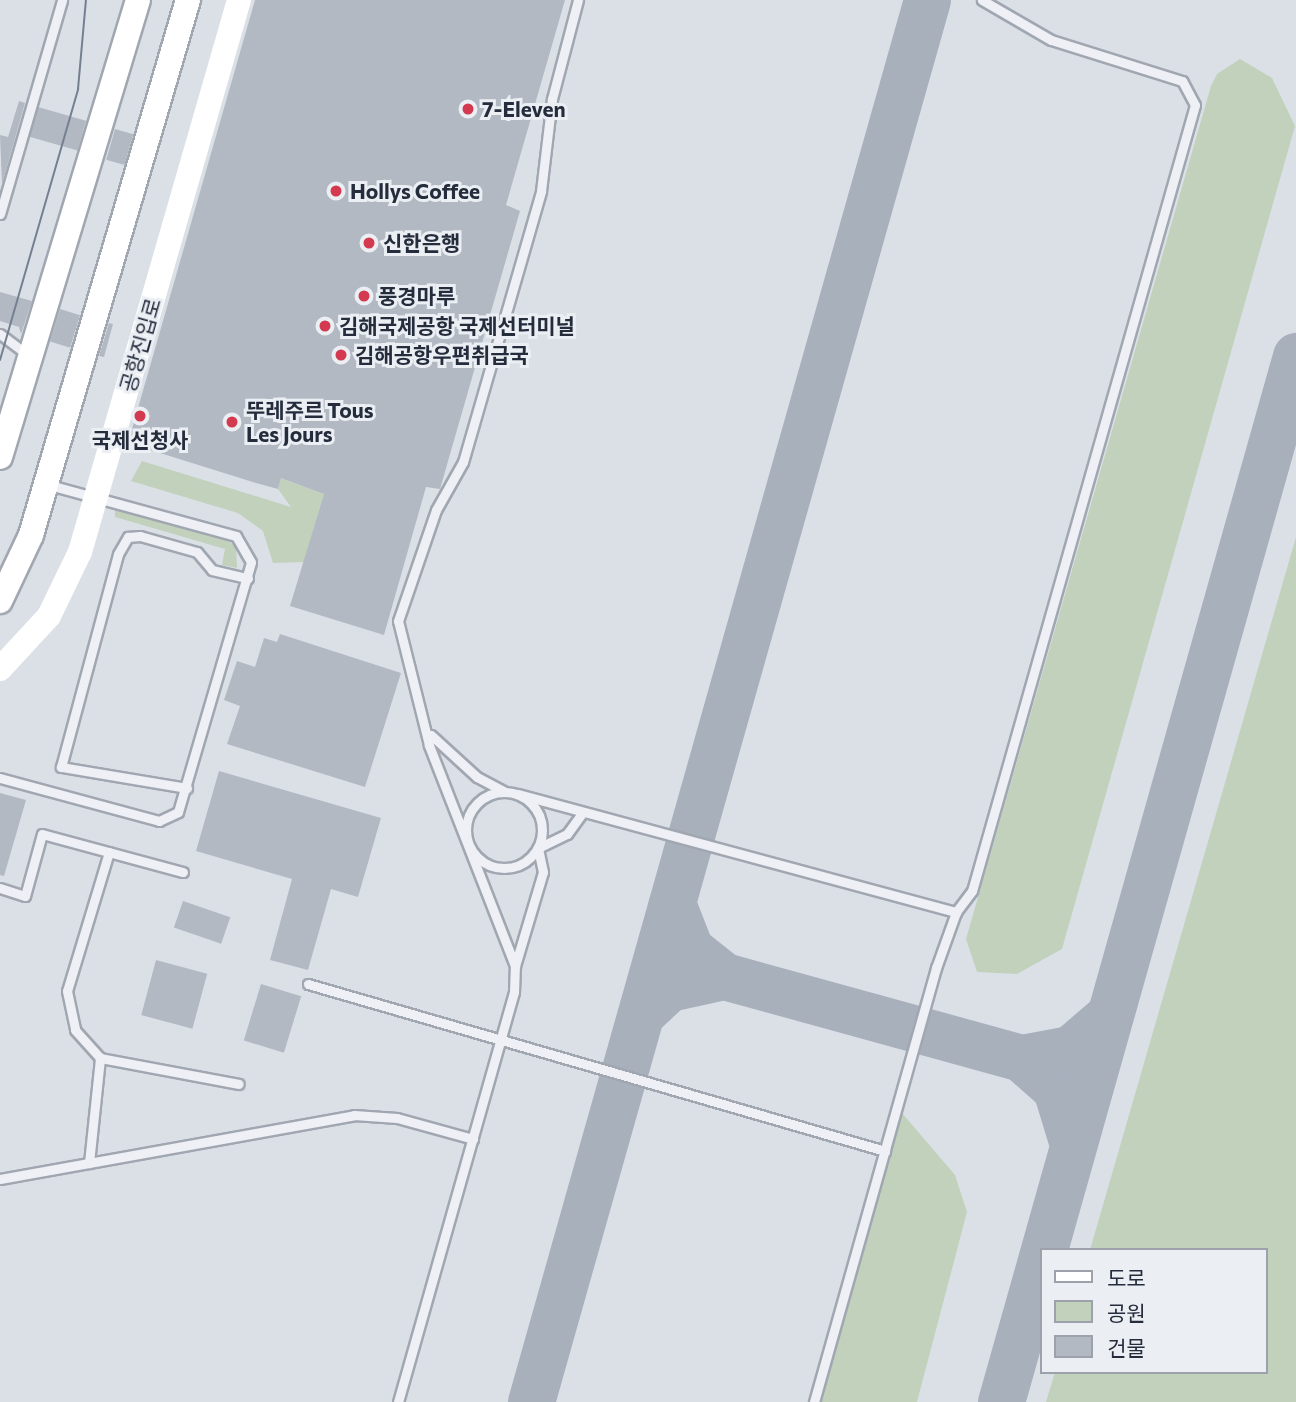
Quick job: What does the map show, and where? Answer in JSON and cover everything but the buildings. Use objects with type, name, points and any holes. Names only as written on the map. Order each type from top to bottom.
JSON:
[{"type":"main road","points":[[0,457],[138,0]]},
{"type":"main road","points":[[0,601],[46,484],[188,0]]},
{"type":"main road","name":"공항진입로","points":[[0,669],[49,616],[80,552],[239,0]]},
{"type":"lane","points":[[0,214],[62,0]]},
{"type":"lane","points":[[515,966],[429,745],[431,735],[398,621],[436,510],[463,462],[508,307],[549,160],[552,99],[578,0]]},
{"type":"lane","points":[[814,1402],[956,912],[972,891],[1195,105],[1182,81],[1051,40],[982,0]]},
{"type":"lane","points":[[0,334],[31,357]]},
{"type":"lane","points":[[0,778],[159,821],[178,811],[248,578],[247,549],[236,536],[46,484]]},
{"type":"lane","points":[[187,788],[61,767],[118,554],[128,537],[140,536],[197,552],[212,570],[248,578]]},
{"type":"lane","points":[[431,735],[477,777],[505,792],[956,912]]},
{"type":"lane","points":[[469,844],[472,808],[505,792]]},
{"type":"lane","points":[[398,1402],[501,1040],[515,966],[543,872],[538,848],[541,823],[517,794]]},
{"type":"lane","points":[[469,844],[495,868],[520,865],[538,848],[567,834],[583,813]]},
{"type":"lane","points":[[0,888],[25,896],[43,834],[183,872]]},
{"type":"lane","points":[[109,852],[65,1003],[75,1030],[100,1058],[239,1084]]},
{"type":"lane","points":[[308,984],[885,1151]]},
{"type":"lane","points":[[89,1163],[100,1058]]},
{"type":"lane","points":[[0,1179],[354,1115],[397,1118],[473,1139]]},
{"type":"green space","points":[[1240,59],[1272,78],[1295,126],[1062,949],[1017,974],[977,972],[966,939],[1211,86],[1217,74]]},
{"type":"green space","points":[[142,461],[291,507],[278,489],[281,478],[324,494],[304,562],[273,563],[263,531],[238,513],[131,481]]},
{"type":"green space","points":[[115,509],[226,539],[236,547],[237,568],[222,565],[225,549],[115,517]]},
{"type":"green space","points":[[1296,537],[1296,1402],[1046,1402],[1054,1374],[1268,1374],[1268,1248],[1091,1248]]},
{"type":"green space","points":[[902,1113],[955,1175],[967,1212],[917,1402],[821,1402]]},
{"type":"taxiway","points":[[531,1402],[927,0]]},
{"type":"taxiway","points":[[1044,1248],[1296,356]]},
{"type":"taxiway","points":[[641,1014],[669,988],[724,976],[690,949],[672,903]]},
{"type":"taxiway","points":[[724,976],[1021,1058]]},
{"type":"taxiway","points":[[1071,1138],[1056,1089],[1021,1058],[1070,1049],[1106,1018]]},
{"type":"taxiway","points":[[1001,1402],[1040,1264]]},
{"type":"tram line","points":[[0,360],[78,89],[86,0]]},
{"type":"place","name":"7-Eleven","points":[[468,109]]},
{"type":"place","name":"Hollys Coffee","points":[[336,191]]},
{"type":"place","name":"신한은행","points":[[369,243]]},
{"type":"place","name":"풍경마루","points":[[364,296]]},
{"type":"place","name":"김해국제공항 국제선터미널","points":[[325,326]]},
{"type":"place","name":"김해공항우편취급국","points":[[341,355]]},
{"type":"place","name":"국제선청사","points":[[140,416]]},
{"type":"place","name":"뚜레주르 Tous Les Jours","points":[[232,422]]}]
